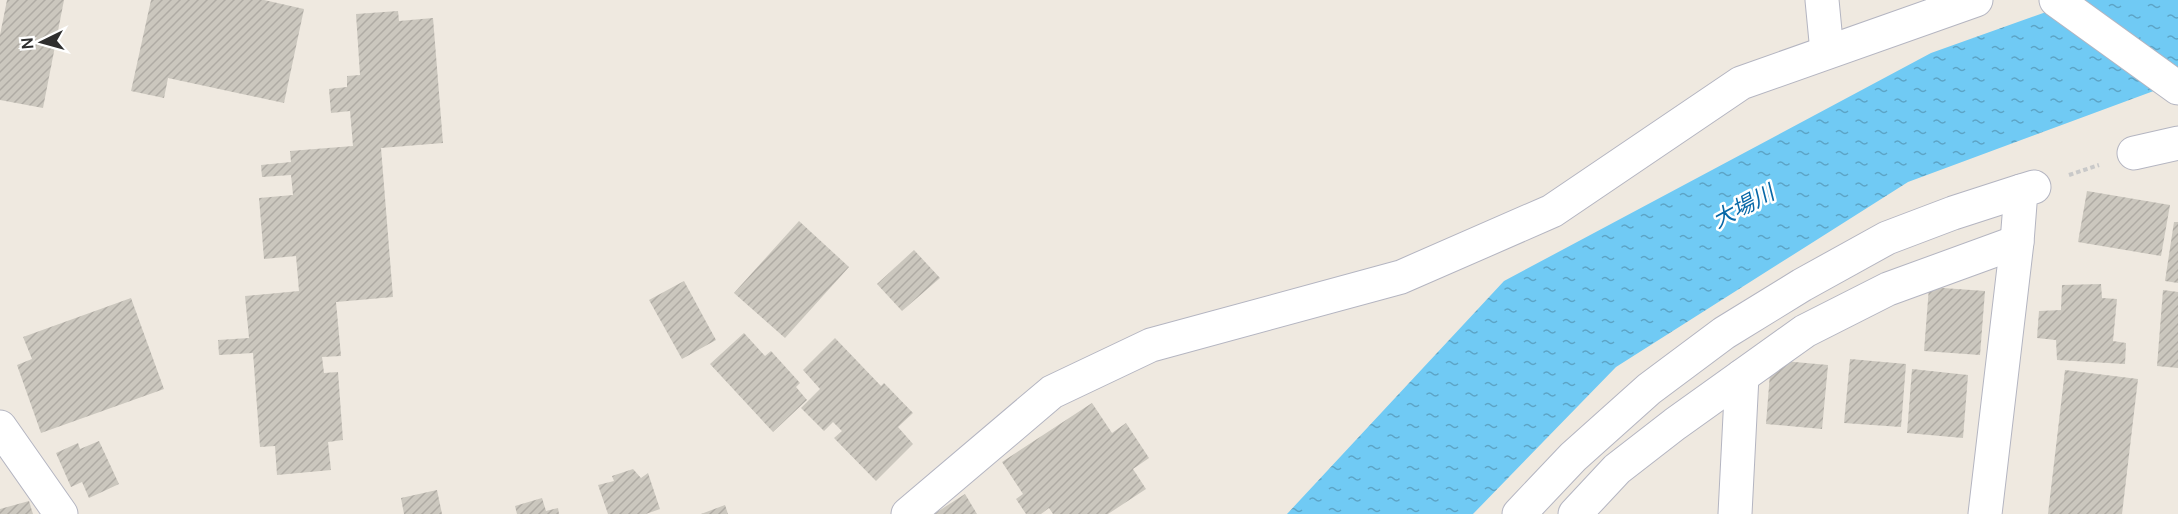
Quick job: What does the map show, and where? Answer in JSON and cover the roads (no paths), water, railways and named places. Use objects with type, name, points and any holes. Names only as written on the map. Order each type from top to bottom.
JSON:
[{"type":"street","points":[[1822,0],[1827,52]]},
{"type":"street","points":[[908,514],[1052,392],[1151,345],[1401,277],[1552,211],[1741,83],[1976,0]]},
{"type":"street","points":[[2058,1],[2178,88]]},
{"type":"street","points":[[2133,153],[2178,143]]},
{"type":"street","points":[[1519,514],[1573,457],[1649,389],[1724,333],[1802,285],[1887,238],[2027,189],[2017,242],[1984,514]]},
{"type":"street","points":[[1575,514],[1617,469],[1675,424],[1805,331],[1888,289],[2017,242]]},
{"type":"street","points":[[1735,514],[1742,376]]},
{"type":"street","points":[[0,427],[61,514]]},
{"type":"water","name":"大場川","points":[[2080,0],[2178,0],[2178,82],[1908,182],[1616,367],[1473,514],[1287,514],[1504,281],[1931,53]]}]
